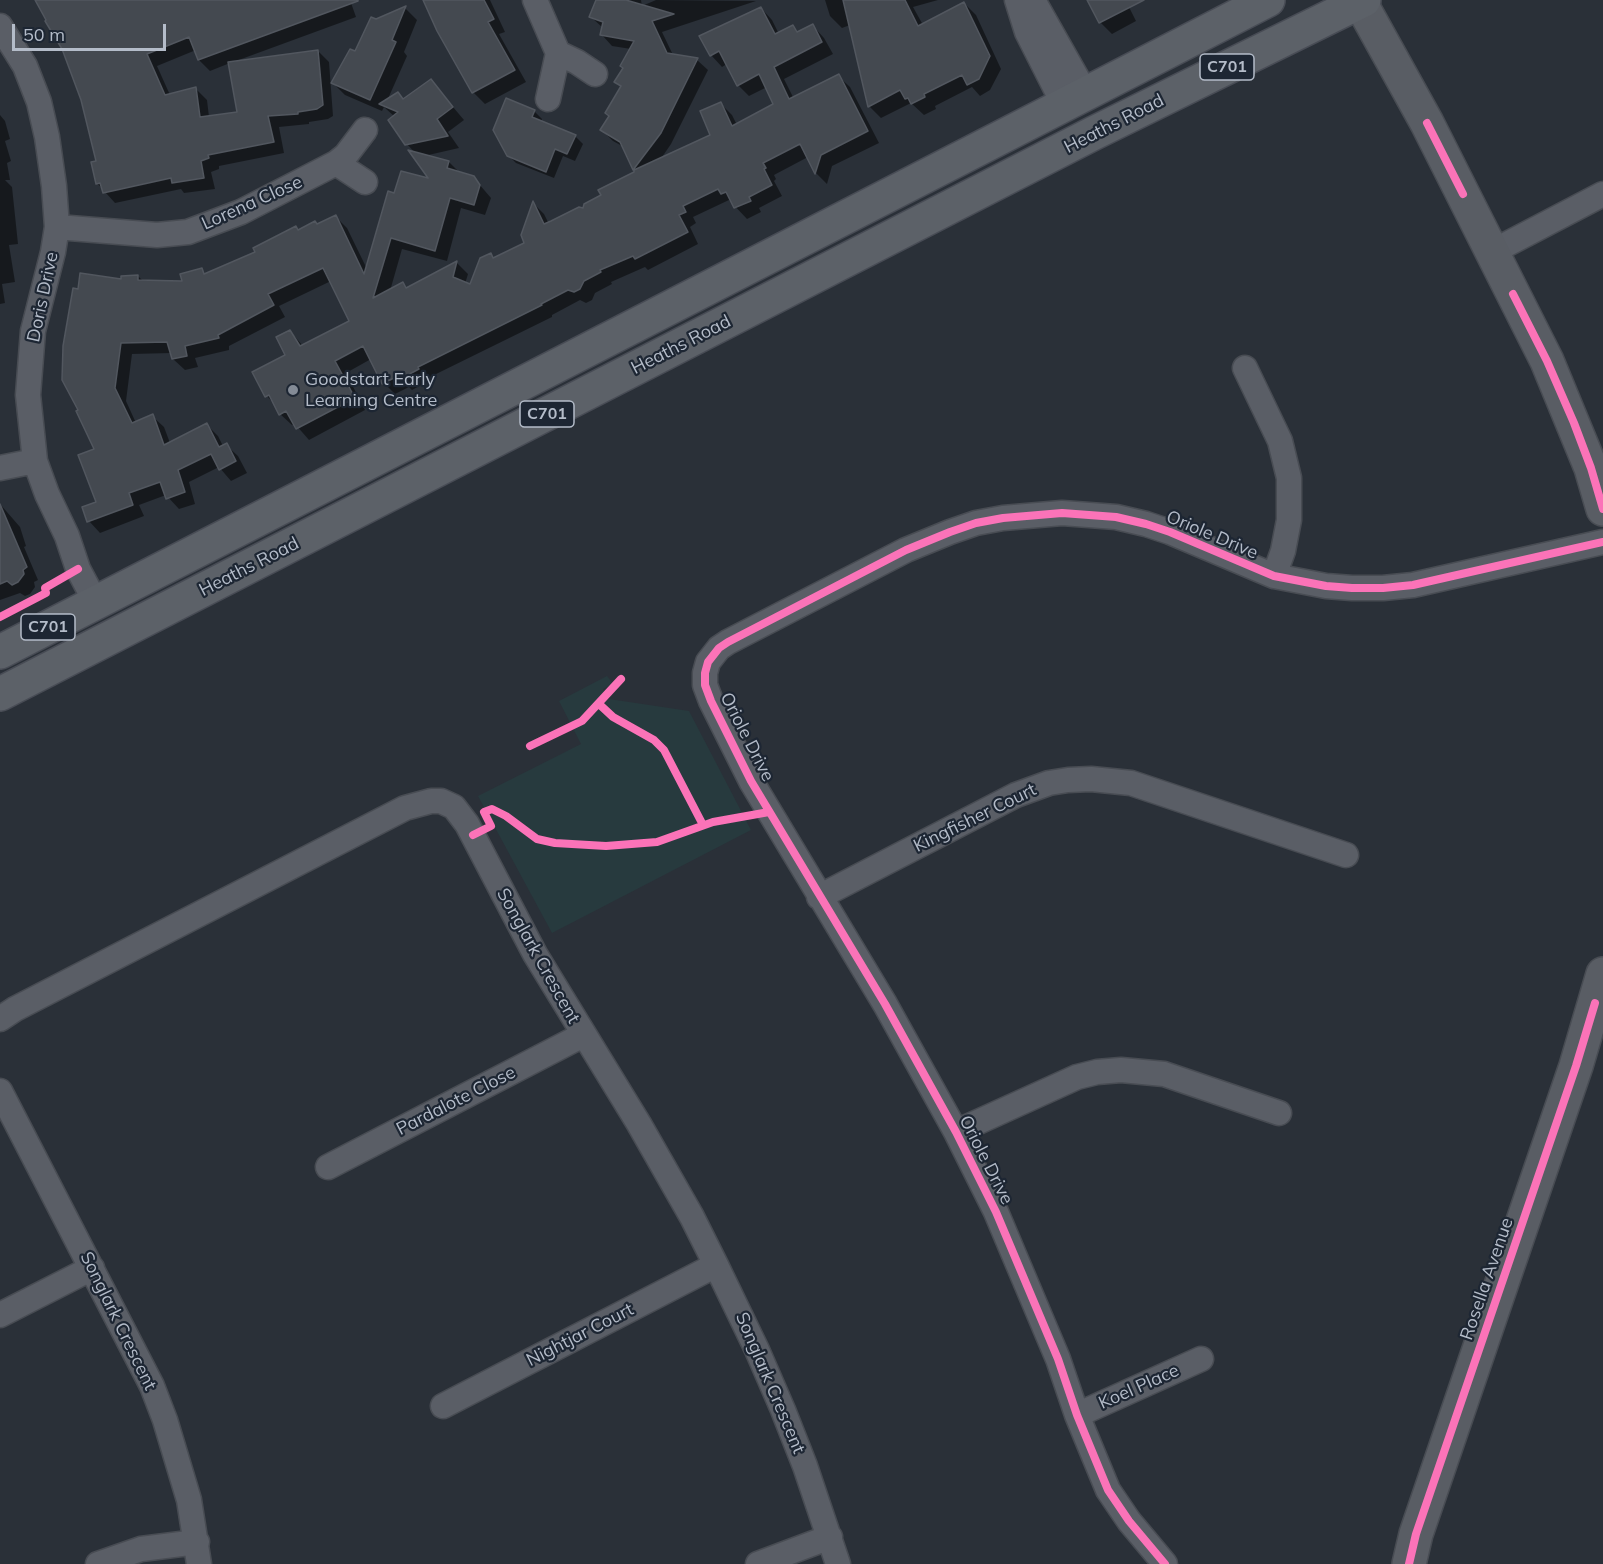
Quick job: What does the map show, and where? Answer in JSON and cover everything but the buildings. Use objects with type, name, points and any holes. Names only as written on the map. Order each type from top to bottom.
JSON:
[{"type":"main road","name":"C701","points":[[0,652],[1268,0]]},
{"type":"main road","name":"Heaths Road","points":[[0,694],[1094,133],[1361,1]]},
{"type":"main road","points":[[1075,100],[1094,133]]},
{"type":"main road","points":[[96,603],[107,639]]},
{"type":"street","points":[[536,0],[558,52],[548,99]]},
{"type":"street","points":[[1017,0],[1027,32],[1075,100]]},
{"type":"street","points":[[1033,0],[1075,100]]},
{"type":"street","points":[[1361,1],[1427,123],[1547,362],[1574,423],[1603,509]]},
{"type":"street","name":"Doris Drive","points":[[0,26],[25,66],[39,102],[54,186],[57,227],[33,331],[28,395],[35,461],[78,569],[96,603]]},
{"type":"street","points":[[558,52],[595,74]]},
{"type":"street","name":"Lorena Close","points":[[57,227],[157,235],[188,232],[241,212],[336,163],[365,130]]},
{"type":"street","points":[[336,163],[365,182]]},
{"type":"street","points":[[1492,252],[1603,194]]},
{"type":"street","points":[[1245,369],[1280,441],[1289,478],[1289,520],[1283,551],[1274,576]]},
{"type":"street","points":[[0,468],[35,461]]},
{"type":"street","name":"Oriole Drive","points":[[1165,1564],[1129,1521],[1113,1497],[1077,1415],[1032,1294],[996,1212],[956,1132],[885,1004],[751,781],[705,685],[708,662],[719,648],[927,540],[976,523],[1030,514],[1086,514],[1146,524],[1274,576],[1326,586],[1383,588],[1413,585],[1603,542]]},
{"type":"street","name":"Kingfisher Court","points":[[819,897],[1016,795],[1049,783],[1068,780],[1091,779],[1131,783],[1346,855]]},
{"type":"street","name":"Songlark Crescent","points":[[0,1019],[15,1009],[405,808],[431,801],[441,801],[454,807],[467,824],[535,954],[644,1133],[717,1265],[783,1410],[838,1564]]},
{"type":"street","name":"Rosella Avenue","points":[[1408,1564],[1416,1534],[1576,1066],[1603,974]]},
{"type":"street","name":"Pardalote Close","points":[[328,1167],[584,1035]]},
{"type":"street","points":[[956,1132],[1077,1077],[1121,1070],[1164,1074],[1279,1113]]},
{"type":"street","name":"Songlark Crescent","points":[[0,1090],[152,1386],[165,1420],[189,1500],[198,1553]]},
{"type":"street","name":"Nightjar Court","points":[[443,1406],[717,1265]]},
{"type":"street","points":[[0,1315],[92,1268]]},
{"type":"street","name":"Koel Place","points":[[1077,1415],[1201,1359]]},
{"type":"street","points":[[758,1564],[830,1537]]},
{"type":"street","points":[[98,1564],[141,1549],[198,1553]]},
{"type":"green space","points":[[607,676],[613,684],[603,689],[609,699],[689,711],[751,830],[552,933],[478,796],[581,744],[559,701]]},
{"type":"cycle path","points":[[1427,123],[1463,194]]},
{"type":"cycle path","points":[[1513,294],[1547,361],[1574,423],[1603,509]]},
{"type":"cycle path","points":[[1165,1564],[1129,1521],[1108,1490],[1077,1415],[1058,1359],[996,1212],[956,1132],[885,1004],[751,781],[705,685],[708,662],[719,648],[728,642],[906,550],[976,523],[1003,518],[1062,513],[1116,517],[1170,532],[1274,576],[1326,586],[1352,588],[1413,585],[1603,542]]},
{"type":"cycle path","points":[[0,617],[46,593],[45,588],[78,569]]},
{"type":"cycle path","points":[[530,746],[582,721],[621,679]]},
{"type":"cycle path","points":[[599,704],[613,717],[654,740],[664,750],[703,825]]},
{"type":"cycle path","points":[[473,835],[491,826],[484,812],[492,809],[506,816],[537,839],[555,843],[606,846],[657,842],[713,822],[769,812]]},
{"type":"cycle path","points":[[1409,1564],[1416,1534],[1576,1066],[1595,1003]]},
{"type":"place","name":"Goodstart Early Learning Centre","points":[[293,390]]}]
